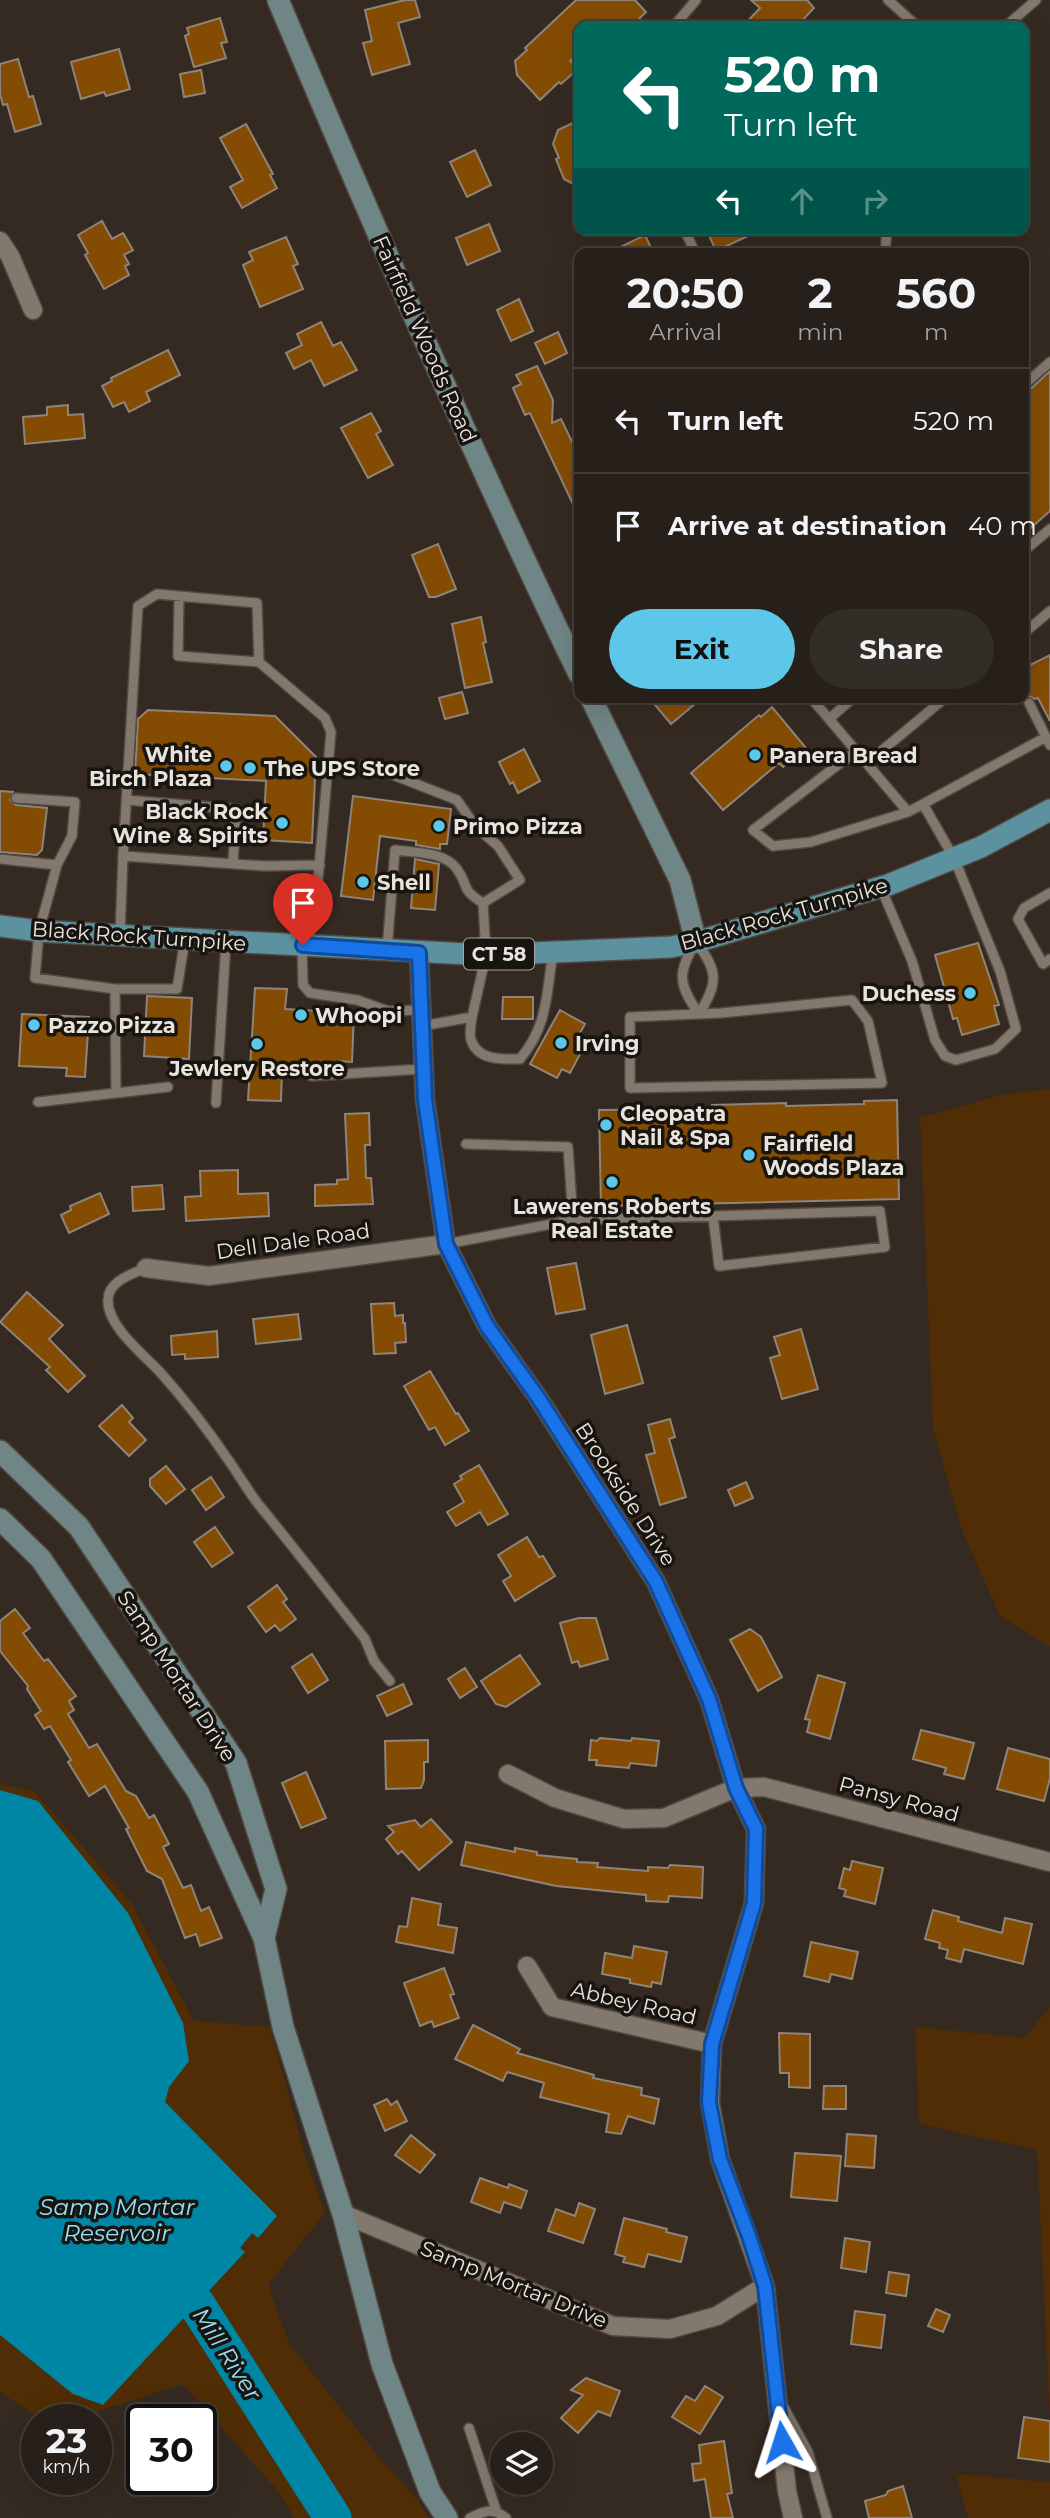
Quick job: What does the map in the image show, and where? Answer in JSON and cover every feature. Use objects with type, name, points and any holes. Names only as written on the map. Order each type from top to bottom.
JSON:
[{"type":"main road","name":"Fairfield Woods Road","points":[[278,0],[513,538],[574,664]]},
{"type":"main road","points":[[593,703],[680,880],[696,943]]},
{"type":"main road","name":"Black Rock Turnpike","points":[[0,926],[39,931],[419,953],[486,955],[671,947],[696,943],[881,888],[981,847],[1050,810]]},
{"type":"main road","name":"Samp Mortar Drive","points":[[0,1451],[79,1527],[236,1763],[276,1889],[264,1938]]},
{"type":"main road","name":"Samp Mortar Drive","points":[[0,1519],[41,1559],[198,1793],[264,1938],[283,2027],[343,2214],[382,2364],[429,2492],[447,2518]]},
{"type":"street","points":[[0,240],[10,256],[33,310]]},
{"type":"street","name":"Brookside Drive","points":[[419,953],[425,1100],[446,1244],[487,1326],[539,1399],[656,1582],[709,1699],[736,1788],[756,1829],[754,1903],[712,2044],[709,2103],[720,2159],[765,2286],[787,2491],[793,2518]]},
{"type":"street","name":"Dell Dale Road","points":[[146,1268],[209,1276],[446,1244]]},
{"type":"street","points":[[508,1774],[555,1798],[624,1819],[664,1818],[736,1788]]},
{"type":"street","name":"Pansy Road","points":[[736,1788],[764,1787],[1050,1863]]},
{"type":"street","name":"Abbey Road","points":[[527,1966],[552,2007],[712,2044]]},
{"type":"street","name":"Samp Mortar Drive","points":[[343,2214],[613,2326],[670,2329],[717,2316],[765,2286]]},
{"type":"lane","points":[[678,21],[696,0]]},
{"type":"lane","points":[[888,0],[911,21]]},
{"type":"lane","points":[[1012,21],[1036,0]]},
{"type":"lane","points":[[1029,381],[1050,362]]},
{"type":"lane","points":[[1029,547],[1050,529]]},
{"type":"lane","points":[[120,935],[122,856],[138,607],[157,594],[257,603],[259,662]]},
{"type":"lane","points":[[179,597],[178,656],[259,662],[325,718],[331,732],[320,865],[303,945],[305,989],[310,993],[357,1000],[383,1010],[421,1018],[472,1017]]},
{"type":"lane","points":[[1029,629],[1050,611]]},
{"type":"lane","points":[[815,703],[908,812]]},
{"type":"lane","points":[[829,719],[847,703]]},
{"type":"lane","points":[[867,763],[939,703]]},
{"type":"lane","points":[[856,751],[753,830],[773,846],[786,845],[811,842],[908,812],[1048,741],[1029,703]]},
{"type":"lane","points":[[365,764],[457,800],[475,826],[498,846],[520,880],[483,903]]},
{"type":"lane","points":[[16,798],[75,802],[72,836],[57,865],[39,931],[35,978],[115,989],[177,989],[185,939]]},
{"type":"lane","points":[[126,800],[236,809],[233,864]]},
{"type":"lane","points":[[881,888],[912,961],[935,1040],[945,1055],[956,1059],[995,1049],[1016,1028],[1000,971],[954,858],[923,804]]},
{"type":"lane","points":[[387,950],[395,850],[442,857],[457,869],[466,892],[483,903]]},
{"type":"lane","points":[[122,856],[233,864],[306,867],[320,865]]},
{"type":"lane","points":[[0,859],[57,865]]},
{"type":"lane","points":[[1050,893],[1024,908],[1018,919],[1043,964],[1050,959]]},
{"type":"lane","points":[[483,903],[486,955],[472,1017],[470,1039],[480,1053],[496,1059],[520,1059],[534,1043],[541,1025],[554,952]]},
{"type":"lane","points":[[216,1103],[226,942]]},
{"type":"lane","points":[[696,943],[711,962],[713,991],[699,1014],[684,993],[682,964],[696,943]]},
{"type":"lane","points":[[115,989],[116,1093]]},
{"type":"lane","points":[[852,1000],[868,1021],[881,1083],[629,1088],[630,1017],[699,1014],[852,1000]]},
{"type":"lane","points":[[311,1076],[424,1069]]},
{"type":"lane","points":[[38,1102],[168,1087]]},
{"type":"lane","points":[[466,1144],[568,1147],[573,1220]]},
{"type":"lane","points":[[446,1244],[573,1220],[880,1211],[885,1247],[719,1266],[713,1216]]},
{"type":"lane","points":[[146,1268],[120,1280],[111,1290],[108,1301],[111,1316],[201,1422],[258,1504],[365,1639],[374,1661],[390,1681]]},
{"type":"lane","points":[[776,2393],[808,2452],[827,2518]]},
{"type":"lane","points":[[468,2428],[496,2510],[506,2518]]},
{"type":"lane","points":[[470,2518],[485,2511],[496,2510]]},
{"type":"shaded area","points":[[1050,1089],[1050,1647],[1000,1616],[962,1530],[933,1428],[920,1118],[1001,1095]]},
{"type":"shaded area","name":"Samp Mortar Reservoir","points":[[0,1784],[34,1791],[130,1901],[194,2021],[270,2027],[306,2159],[325,2212],[268,2285],[289,2343],[382,2461],[418,2500],[428,2518],[294,2518],[278,2491],[217,2422],[217,2404],[201,2404],[183,2384],[112,2407],[112,2404],[21,2406],[0,2392]]},
{"type":"shaded area","points":[[1050,2007],[1050,2421],[1037,2150],[919,2124],[915,2027],[1025,2038]]},
{"type":"shaded area","points":[[956,2474],[1050,2482],[1050,2518],[968,2518]]},
{"type":"water","name":"Samp Mortar Reservoir","points":[[0,1790],[38,1801],[128,1913],[183,2023],[189,2061],[169,2087],[165,2102],[277,2216],[258,2238],[252,2233],[240,2248],[245,2252],[104,2404],[73,2394],[0,2335]]},
{"type":"building","points":[[415,0],[420,17],[398,23],[410,64],[372,75],[363,43],[372,41],[365,10]]},
{"type":"building","points":[[576,0],[635,0],[646,12],[637,21],[574,21],[574,57],[570,61],[574,65],[574,73],[540,100],[517,75],[515,61],[527,50],[525,48]]},
{"type":"building","points":[[751,0],[807,0],[814,8],[802,21],[748,21],[760,8]]},
{"type":"building","points":[[220,18],[227,42],[221,43],[226,58],[194,67],[185,36],[189,34],[187,28]]},
{"type":"building","points":[[119,49],[130,89],[106,96],[104,92],[81,99],[71,62]]},
{"type":"building","points":[[18,59],[29,97],[33,96],[41,124],[15,132],[7,104],[3,105],[0,94],[0,64]]},
{"type":"building","points":[[201,70],[205,93],[184,97],[180,74]]},
{"type":"building","points":[[574,122],[574,184],[564,179],[556,159],[559,158],[553,144],[558,130]]},
{"type":"building","points":[[246,124],[273,174],[270,175],[277,188],[242,208],[230,187],[243,180],[220,138]]},
{"type":"building","points":[[475,150],[491,185],[467,197],[450,162]]},
{"type":"building","points":[[102,221],[112,239],[123,233],[133,250],[124,255],[129,264],[125,266],[129,275],[104,289],[85,255],[88,253],[78,235]]},
{"type":"building","points":[[489,224],[500,251],[467,265],[456,238]]},
{"type":"building","points":[[645,235],[651,248],[618,248]]},
{"type":"building","points":[[709,235],[750,235],[722,248],[715,248]]},
{"type":"building","points":[[286,237],[298,264],[293,266],[303,289],[260,307],[243,265],[253,260],[249,252]]},
{"type":"building","points":[[519,299],[533,331],[511,341],[497,310]]},
{"type":"building","points":[[321,322],[333,346],[341,342],[357,370],[324,386],[311,360],[294,369],[286,353],[302,345],[297,334]]},
{"type":"building","points":[[558,332],[567,353],[545,364],[535,343]]},
{"type":"building","points":[[168,350],[180,375],[146,392],[150,401],[129,412],[124,402],[113,407],[102,386],[112,381],[111,378]]},
{"type":"building","points":[[537,366],[553,400],[552,423],[561,419],[574,446],[574,506],[530,413],[525,415],[513,388],[521,384],[516,375]]},
{"type":"building","points":[[1050,371],[1050,511],[1029,530],[1029,390]]},
{"type":"building","points":[[68,405],[68,415],[83,414],[85,438],[25,444],[23,417],[47,415],[47,407]]},
{"type":"building","points":[[371,413],[381,431],[376,434],[393,465],[368,478],[341,428]]},
{"type":"building","points":[[438,544],[456,589],[429,597],[412,555]]},
{"type":"building","points":[[481,617],[486,642],[483,643],[492,682],[465,688],[452,624]]},
{"type":"building","points":[[1050,655],[1050,721],[1038,698],[1029,696],[1029,666]]},
{"type":"building","points":[[462,692],[468,713],[445,719],[439,698]]},
{"type":"building","points":[[658,703],[696,703],[671,724],[655,705]]},
{"type":"building","name":"Panera Bread","points":[[772,707],[806,748],[783,767],[779,763],[723,810],[691,773]]},
{"type":"building","name":"White Birch Plaza","points":[[148,710],[275,716],[316,757],[312,843],[263,840],[266,781],[135,774],[138,719]]},
{"type":"building","points":[[524,749],[540,781],[518,793],[513,782],[510,784],[499,762]]},
{"type":"building","points":[[0,791],[13,792],[10,800],[16,805],[47,808],[42,850],[37,855],[0,852]]},
{"type":"building","points":[[353,796],[451,809],[447,844],[440,844],[440,849],[416,845],[416,841],[380,836],[373,900],[341,896]]},
{"type":"building","name":"Shell","points":[[415,859],[439,864],[435,910],[411,908]]},
{"type":"building","name":"Duchess","points":[[978,943],[999,1005],[994,1006],[999,1024],[962,1035],[957,1018],[953,1019],[935,955]]},
{"type":"building","points":[[255,988],[287,989],[285,1009],[354,1013],[352,1062],[339,1061],[338,1067],[282,1070],[281,1101],[248,1100]]},
{"type":"building","points":[[147,996],[192,998],[189,1059],[144,1056]]},
{"type":"building","name":"Irving","points":[[503,997],[533,997],[533,1019],[502,1019]]},
{"type":"building","name":"Irving","points":[[560,1010],[585,1024],[576,1040],[585,1045],[570,1073],[562,1069],[557,1078],[530,1064]]},
{"type":"building","points":[[22,1014],[89,1017],[85,1077],[66,1076],[67,1068],[19,1066]]},
{"type":"building","name":"Fairfield Woods Plaza","points":[[897,1100],[899,1199],[601,1206],[599,1110],[709,1109],[712,1105],[786,1103],[786,1106],[864,1104],[864,1101]]},
{"type":"building","points":[[369,1113],[370,1145],[365,1145],[366,1178],[371,1178],[373,1204],[315,1206],[315,1185],[337,1184],[337,1180],[348,1179],[345,1114]]},
{"type":"building","points":[[238,1170],[238,1194],[268,1193],[269,1216],[186,1221],[185,1197],[201,1196],[200,1171]]},
{"type":"building","points":[[162,1185],[164,1209],[133,1211],[132,1187]]},
{"type":"building","points":[[100,1193],[109,1214],[69,1233],[61,1215],[71,1210],[70,1206]]},
{"type":"building","points":[[576,1263],[585,1309],[556,1314],[547,1268]]},
{"type":"building","points":[[27,1292],[63,1325],[49,1339],[85,1376],[68,1392],[46,1370],[50,1367],[0,1322]]},
{"type":"building","points":[[394,1303],[395,1316],[403,1315],[406,1342],[395,1343],[396,1353],[374,1354],[371,1304]]},
{"type":"building","points":[[298,1314],[301,1339],[256,1344],[253,1319]]},
{"type":"building","points":[[627,1325],[643,1383],[605,1394],[591,1335]]},
{"type":"building","points":[[801,1329],[818,1389],[782,1399],[770,1358],[780,1355],[774,1337]]},
{"type":"building","points":[[217,1331],[218,1357],[185,1359],[185,1354],[172,1355],[171,1336]]},
{"type":"building","points":[[430,1371],[469,1431],[445,1445],[435,1427],[429,1430],[404,1386]]},
{"type":"building","points":[[122,1405],[133,1418],[129,1422],[146,1440],[129,1456],[99,1426]]},
{"type":"building","points":[[670,1419],[675,1437],[669,1439],[686,1497],[660,1505],[646,1455],[655,1453],[648,1425]]},
{"type":"building","points":[[479,1465],[508,1514],[488,1525],[480,1512],[456,1526],[447,1512],[464,1502],[454,1484],[462,1479],[460,1476]]},
{"type":"building","points":[[166,1466],[185,1489],[166,1504],[150,1486],[150,1479]]},
{"type":"building","points":[[211,1477],[224,1497],[206,1510],[192,1490]]},
{"type":"building","points":[[746,1482],[753,1498],[735,1506],[728,1490]]},
{"type":"building","points":[[215,1527],[233,1553],[212,1567],[194,1542]]},
{"type":"building","points":[[527,1537],[555,1576],[515,1601],[503,1581],[511,1576],[498,1555]]},
{"type":"building","points":[[277,1585],[287,1599],[283,1602],[296,1619],[280,1631],[275,1625],[266,1632],[248,1607]]},
{"type":"building","points":[[15,1609],[30,1628],[23,1633],[44,1661],[48,1659],[76,1696],[69,1701],[74,1710],[68,1714],[89,1748],[97,1744],[126,1791],[136,1796],[149,1818],[154,1815],[169,1844],[163,1847],[183,1888],[191,1885],[201,1911],[209,1907],[222,1938],[200,1946],[196,1934],[185,1938],[162,1879],[147,1871],[126,1829],[129,1828],[105,1786],[89,1796],[50,1726],[44,1729],[35,1715],[41,1711],[27,1689],[28,1686],[0,1651],[0,1621]]},
{"type":"building","points":[[579,1618],[596,1618],[608,1659],[580,1667],[578,1661],[572,1663],[560,1623]]},
{"type":"building","points":[[750,1629],[761,1637],[782,1677],[758,1691],[730,1640]]},
{"type":"building","points":[[312,1654],[328,1680],[308,1693],[292,1667]]},
{"type":"building","points":[[520,1655],[540,1684],[506,1707],[496,1704],[481,1681]]},
{"type":"building","points":[[465,1668],[477,1687],[460,1698],[448,1679]]},
{"type":"building","points":[[818,1675],[845,1683],[830,1739],[807,1732],[810,1720],[805,1719]]},
{"type":"building","points":[[403,1684],[412,1704],[387,1716],[377,1696]]},
{"type":"building","points":[[921,1730],[974,1743],[964,1779],[944,1774],[946,1768],[913,1759]]},
{"type":"building","points":[[600,1738],[659,1741],[656,1766],[630,1763],[629,1768],[596,1765],[597,1760],[589,1760],[591,1740],[597,1741]]},
{"type":"building","points":[[428,1740],[428,1762],[424,1762],[421,1788],[386,1789],[385,1741]]},
{"type":"building","points":[[1008,1748],[1050,1759],[1050,1778],[1044,1801],[997,1789]]},
{"type":"building","points":[[306,1772],[326,1818],[301,1828],[282,1783]]},
{"type":"building","points":[[431,1819],[452,1842],[419,1870],[402,1851],[398,1854],[386,1839],[394,1832],[388,1826],[415,1820],[421,1827]]},
{"type":"building","points":[[466,1842],[515,1852],[515,1848],[537,1852],[537,1855],[577,1859],[577,1862],[598,1863],[597,1867],[648,1871],[648,1867],[668,1868],[670,1865],[703,1867],[702,1898],[669,1896],[668,1902],[646,1901],[646,1895],[556,1886],[461,1865]]},
{"type":"building","points":[[852,1861],[883,1868],[875,1904],[844,1896],[846,1890],[839,1888],[844,1868],[850,1870]]},
{"type":"building","points":[[412,1898],[441,1904],[438,1925],[457,1928],[453,1953],[396,1942],[399,1926],[407,1927]]},
{"type":"building","points":[[933,1910],[959,1917],[958,1921],[1002,1933],[1005,1918],[1032,1924],[1023,1964],[964,1949],[961,1962],[946,1958],[948,1950],[939,1948],[940,1943],[925,1939]]},
{"type":"building","points":[[811,1942],[858,1952],[852,1979],[831,1974],[829,1982],[804,1976]]},
{"type":"building","points":[[634,1946],[667,1952],[661,1984],[652,1982],[651,1987],[630,1983],[630,1979],[602,1974],[605,1953],[632,1958]]},
{"type":"building","points":[[444,1968],[454,1994],[450,1995],[459,2018],[434,2027],[432,2021],[420,2026],[404,1983]]},
{"type":"building","points":[[473,2025],[520,2049],[517,2053],[594,2075],[593,2078],[642,2088],[641,2095],[659,2099],[654,2124],[628,2116],[621,2134],[606,2132],[609,2114],[540,2097],[544,2083],[507,2072],[503,2081],[455,2059]]},
{"type":"building","points":[[779,2033],[810,2034],[810,2088],[789,2087],[789,2073],[780,2073]]},
{"type":"building","points":[[824,2086],[846,2086],[846,2109],[823,2109]]},
{"type":"building","points":[[387,2099],[391,2105],[397,2101],[407,2121],[385,2131],[374,2105]]},
{"type":"building","points":[[847,2134],[876,2136],[874,2168],[845,2166]]},
{"type":"building","points":[[411,2135],[435,2155],[420,2173],[395,2155]]},
{"type":"building","points":[[795,2153],[841,2156],[837,2201],[791,2197]]},
{"type":"building","points":[[480,2178],[508,2188],[509,2184],[527,2191],[521,2208],[504,2202],[500,2213],[471,2202]]},
{"type":"building","points":[[579,2203],[595,2209],[583,2243],[548,2231],[556,2209],[575,2216]]},
{"type":"building","points":[[624,2218],[687,2237],[681,2262],[648,2254],[644,2267],[623,2262],[625,2257],[615,2254]]},
{"type":"building","points":[[845,2238],[870,2242],[866,2272],[841,2268]]},
{"type":"building","points":[[889,2272],[909,2275],[906,2296],[886,2293]]},
{"type":"building","points":[[936,2309],[950,2315],[943,2332],[928,2326]]},
{"type":"building","points":[[855,2311],[885,2315],[881,2348],[851,2344]]},
{"type":"building","points":[[586,2378],[620,2391],[610,2416],[598,2411],[578,2433],[561,2418],[583,2395],[571,2390]]},
{"type":"building","points":[[705,2386],[723,2397],[700,2434],[672,2417],[686,2396],[695,2401]]},
{"type":"building","points":[[1024,2417],[1050,2421],[1050,2462],[1018,2458]]},
{"type":"building","points":[[724,2441],[732,2493],[727,2494],[733,2518],[711,2518],[705,2479],[694,2481],[692,2464],[701,2463],[699,2445]]},
{"type":"building","points":[[903,2486],[912,2518],[869,2518],[865,2501],[886,2495],[888,2491]]},
{"type":"waterway","name":"Mill River","points":[[197,2305],[333,2518]]},
{"type":"place","name":"Panera Bread","points":[[755,755]]},
{"type":"place","name":"White Birch Plaza","points":[[226,766]]},
{"type":"place","name":"The UPS Store","points":[[250,768]]},
{"type":"place","name":"Black Rock Wine & Spirits","points":[[282,823]]},
{"type":"place","name":"Primo Pizza","points":[[439,826]]},
{"type":"place","name":"Shell","points":[[363,882]]},
{"type":"place","name":"Duchess","points":[[970,993]]},
{"type":"place","name":"Whoopi","points":[[301,1015]]},
{"type":"place","name":"Pazzo Pizza","points":[[34,1025]]},
{"type":"place","name":"Irving","points":[[561,1043]]},
{"type":"place","name":"Jewlery Restore","points":[[257,1044]]},
{"type":"place","name":"Cleopatra Nail & Spa","points":[[606,1125]]},
{"type":"place","name":"Fairfield Woods Plaza","points":[[749,1155]]},
{"type":"place","name":"Lawerens Roberts Real Estate","points":[[612,1182]]},
{"type":"route","points":[[303,945],[419,953],[425,1100],[446,1244],[487,1326],[539,1399],[656,1582],[709,1699],[736,1788],[756,1829],[754,1903],[712,2044],[709,2103],[720,2159],[765,2286],[782,2442]]}]
